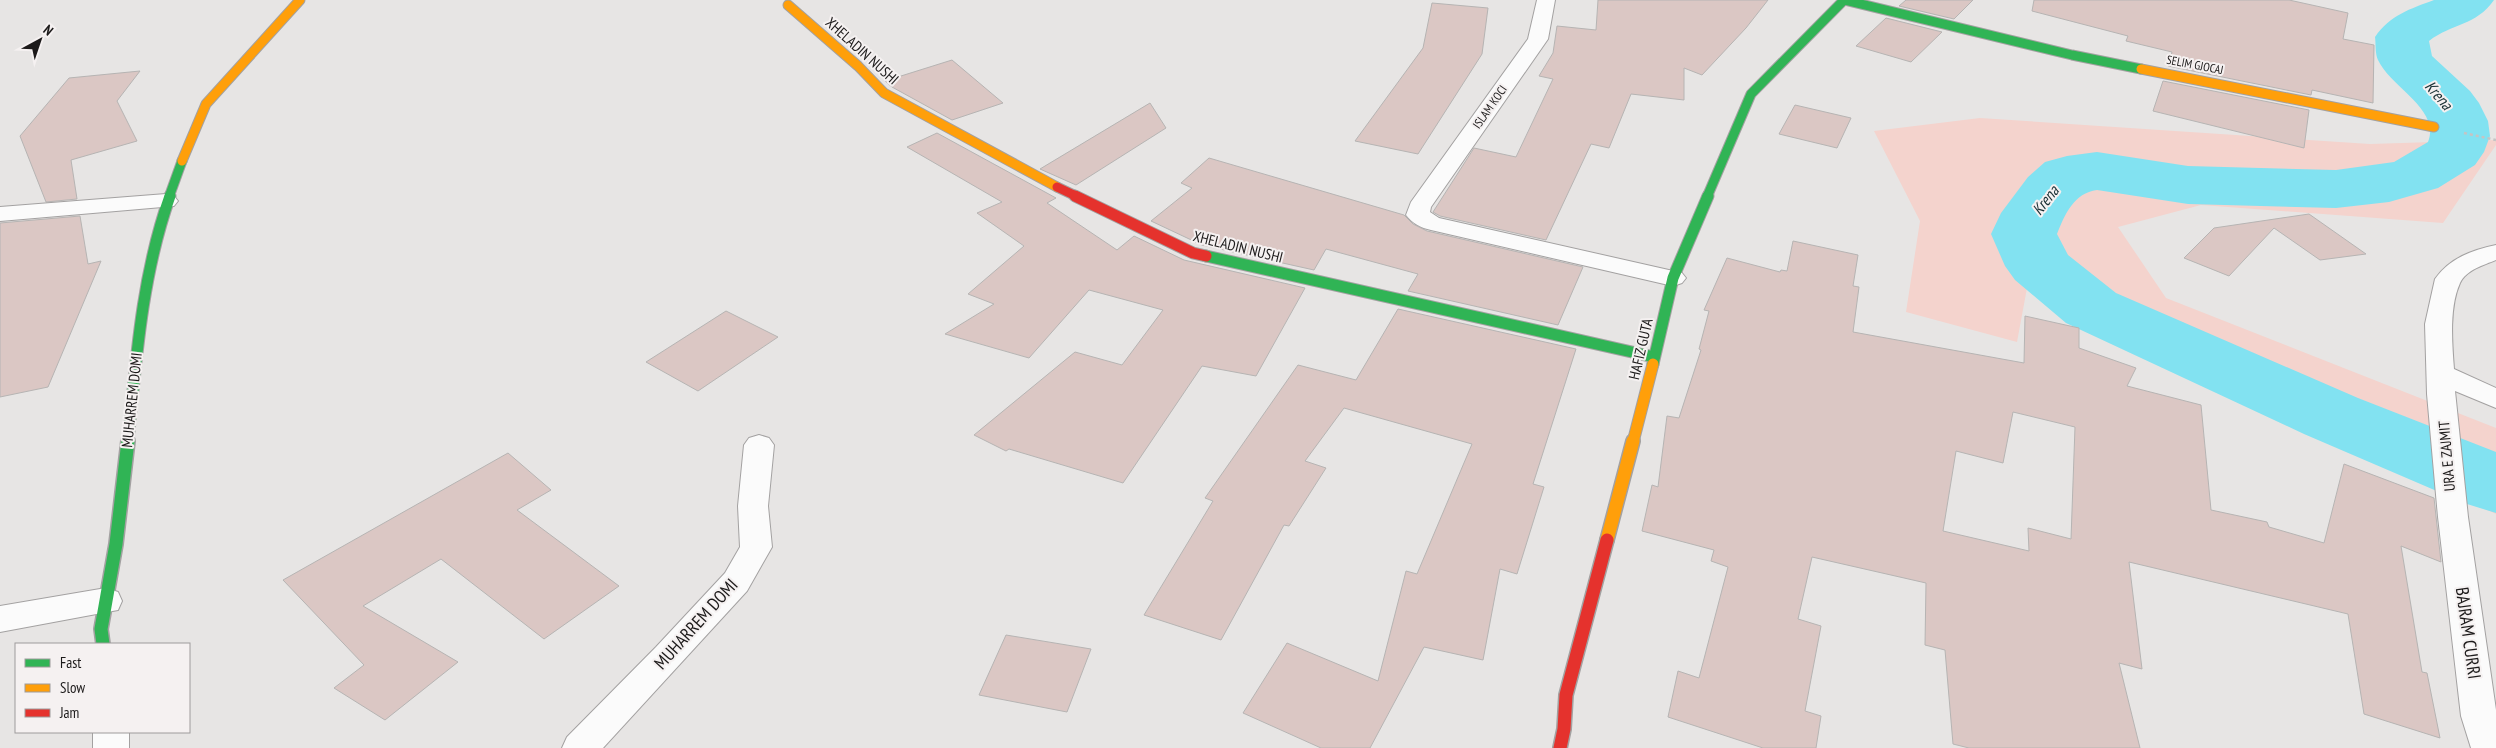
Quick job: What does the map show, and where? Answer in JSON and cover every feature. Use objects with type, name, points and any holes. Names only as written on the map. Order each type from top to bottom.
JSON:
[{"type":"street","name":"MUHARREM DOMI","points":[[103,643],[101,629],[118,534],[141,314],[166,202],[206,104],[300,0]]},
{"type":"street","name":"ISLAM KOCI","points":[[1546,0],[1538,39],[1419,207],[1418,215],[1431,223],[1673,278]]},
{"type":"street","name":"HAFIZ GUTA","points":[[1560,748],[1564,729],[1566,695],[1673,278],[1751,94],[1844,0],[1952,27]]},
{"type":"street","name":"XHELADIN NUSHI","points":[[788,5],[858,66],[884,93],[986,148],[1033,176],[1193,253],[1654,357]]},
{"type":"street","name":"SELIM GJOCAJ","points":[[1952,27],[2072,55],[2434,127]]},
{"type":"street","points":[[0,214],[108,204],[166,202]]},
{"type":"street","name":"URA E ZAJMIT","points":[[2453,517],[2441,384],[2438,324],[2448,279],[2467,262],[2496,252]]},
{"type":"street","points":[[2441,384],[2496,399]]},
{"type":"street","name":"MUHARREM DOMI","points":[[580,748],[668,657],[736,582],[756,547],[753,506],[759,445]]},
{"type":"street","name":"BAJRAM CURRI","points":[[2453,517],[2479,716],[2489,748]]},
{"type":"street","points":[[0,619],[106,601]]},
{"type":"street","points":[[110,733],[111,748]]},
{"type":"path","points":[[2477,136],[2496,140]]},
{"type":"shaded area","points":[[1980,118],[2370,144],[2496,140],[2496,145],[2443,223],[2201,205],[2118,227],[2166,298],[2496,428],[2496,514],[2269,410],[2027,288],[2017,342],[1906,312],[1920,221],[1874,131]]},
{"type":"building","points":[[1598,0],[1768,0],[1746,28],[1702,75],[1684,68],[1684,100],[1631,94],[1609,148],[1591,144],[1546,240],[1440,216],[1433,212],[1474,148],[1516,157],[1553,79],[1539,76],[1553,53],[1557,26],[1596,30]]},
{"type":"building","points":[[1906,0],[1973,0],[1954,19],[1899,6]]},
{"type":"building","points":[[2034,0],[2289,0],[2348,13],[2343,39],[2374,45],[2373,103],[2312,90],[2311,95],[2168,66],[2172,52],[2126,41],[2128,36],[2032,11]]},
{"type":"building","points":[[1432,3],[1488,8],[1482,54],[1418,154],[1355,141],[1423,48]]},
{"type":"building","points":[[1886,18],[1942,32],[1911,62],[1856,46]]},
{"type":"building","points":[[952,60],[1003,103],[952,120],[892,87],[885,81]]},
{"type":"building","points":[[140,71],[117,101],[137,141],[71,160],[77,199],[46,202],[20,136],[69,78]]},
{"type":"building","points":[[2163,81],[2309,110],[2304,148],[2153,111]]},
{"type":"building","points":[[1150,103],[1166,128],[1076,185],[1040,169]]},
{"type":"building","points":[[1795,105],[1851,118],[1837,148],[1779,134]]},
{"type":"building","points":[[937,133],[1056,198],[1047,203],[1117,250],[1134,236],[1184,260],[1305,288],[1256,376],[1202,366],[1123,483],[1009,449],[1006,451],[974,435],[1075,352],[1122,365],[1163,310],[1089,290],[1029,358],[945,334],[994,304],[968,294],[1024,246],[977,213],[1002,202],[907,147]]},
{"type":"building","points":[[1209,158],[1404,215],[1413,224],[1427,231],[1583,267],[1558,325],[1408,291],[1418,274],[1326,249],[1314,270],[1202,245],[1151,221],[1192,188],[1181,183]]},
{"type":"building","points":[[2309,214],[2366,254],[2320,260],[2274,228],[2229,276],[2184,258],[2214,228]]},
{"type":"building","points":[[80,216],[88,264],[101,261],[48,387],[0,397],[0,223]]},
{"type":"building","points":[[1793,241],[1858,255],[1853,286],[1859,287],[1853,332],[2024,363],[2025,316],[2079,328],[2079,348],[2136,368],[2127,386],[2201,405],[2211,510],[2267,522],[2269,527],[2324,543],[2344,464],[2434,498],[2441,562],[2401,546],[2422,672],[2427,673],[2440,738],[2364,714],[2348,614],[2129,562],[2142,669],[2119,663],[2140,748],[1969,748],[1953,744],[1945,650],[1925,645],[1926,583],[1812,557],[1798,619],[1821,626],[1805,711],[1821,716],[1816,748],[1763,748],[1668,717],[1678,671],[1699,678],[1728,567],[1711,561],[1714,550],[1642,531],[1652,485],[1658,487],[1667,416],[1679,418],[1701,350],[1699,349],[1709,311],[1704,310],[1727,258],[1780,272],[1781,270],[1787,271]],"holes":[[[2013,412],[2075,427],[2071,539],[2028,528],[2029,551],[1943,531],[1956,451],[2003,463]]]},
{"type":"building","points":[[1398,309],[1576,349],[1533,484],[1544,487],[1517,574],[1500,569],[1483,660],[1424,647],[1370,748],[1321,748],[1243,713],[1287,643],[1378,681],[1406,571],[1417,574],[1472,444],[1344,408],[1305,461],[1326,468],[1289,526],[1284,525],[1221,640],[1144,615],[1213,501],[1205,498],[1298,365],[1356,380]]},
{"type":"building","points":[[726,311],[778,337],[698,391],[646,362]]},
{"type":"building","points":[[508,453],[551,490],[517,510],[619,586],[544,639],[441,559],[363,606],[458,662],[385,720],[334,688],[364,665],[283,580]]},
{"type":"building","points":[[1006,635],[1091,649],[1067,712],[979,695]]},
{"type":"waterway","name":"Krena","points":[[2469,0],[2455,10],[2420,23],[2402,37],[2405,59],[2421,78],[2450,103],[2459,121],[2460,136],[2454,152],[2416,175],[2389,183],[2336,189],[2188,185],[2097,171],[2067,175],[2050,190],[2033,213],[2024,234],[2039,266],[2091,308],[2331,416],[2496,484]]},
{"type":"traffic: fast","points":[[1844,0],[2072,55],[2141,69]]},
{"type":"traffic: fast","points":[[1653,364],[1673,278],[1751,94],[1844,0]]},
{"type":"traffic: fast","points":[[103,643],[101,629],[118,532],[138,344],[145,297],[166,205],[182,161]]},
{"type":"traffic: fast","points":[[1206,256],[1654,357]]},
{"type":"traffic: slow","points":[[182,161],[206,104],[300,0]]},
{"type":"traffic: slow","points":[[788,5],[858,66],[884,93],[1057,187]]},
{"type":"traffic: slow","points":[[2141,69],[2434,127]]},
{"type":"traffic: slow","points":[[1607,540],[1653,364]]},
{"type":"traffic: jam","points":[[1057,187],[1193,253],[1206,256]]},
{"type":"traffic: jam","points":[[1560,748],[1564,729],[1566,695],[1607,540]]}]
